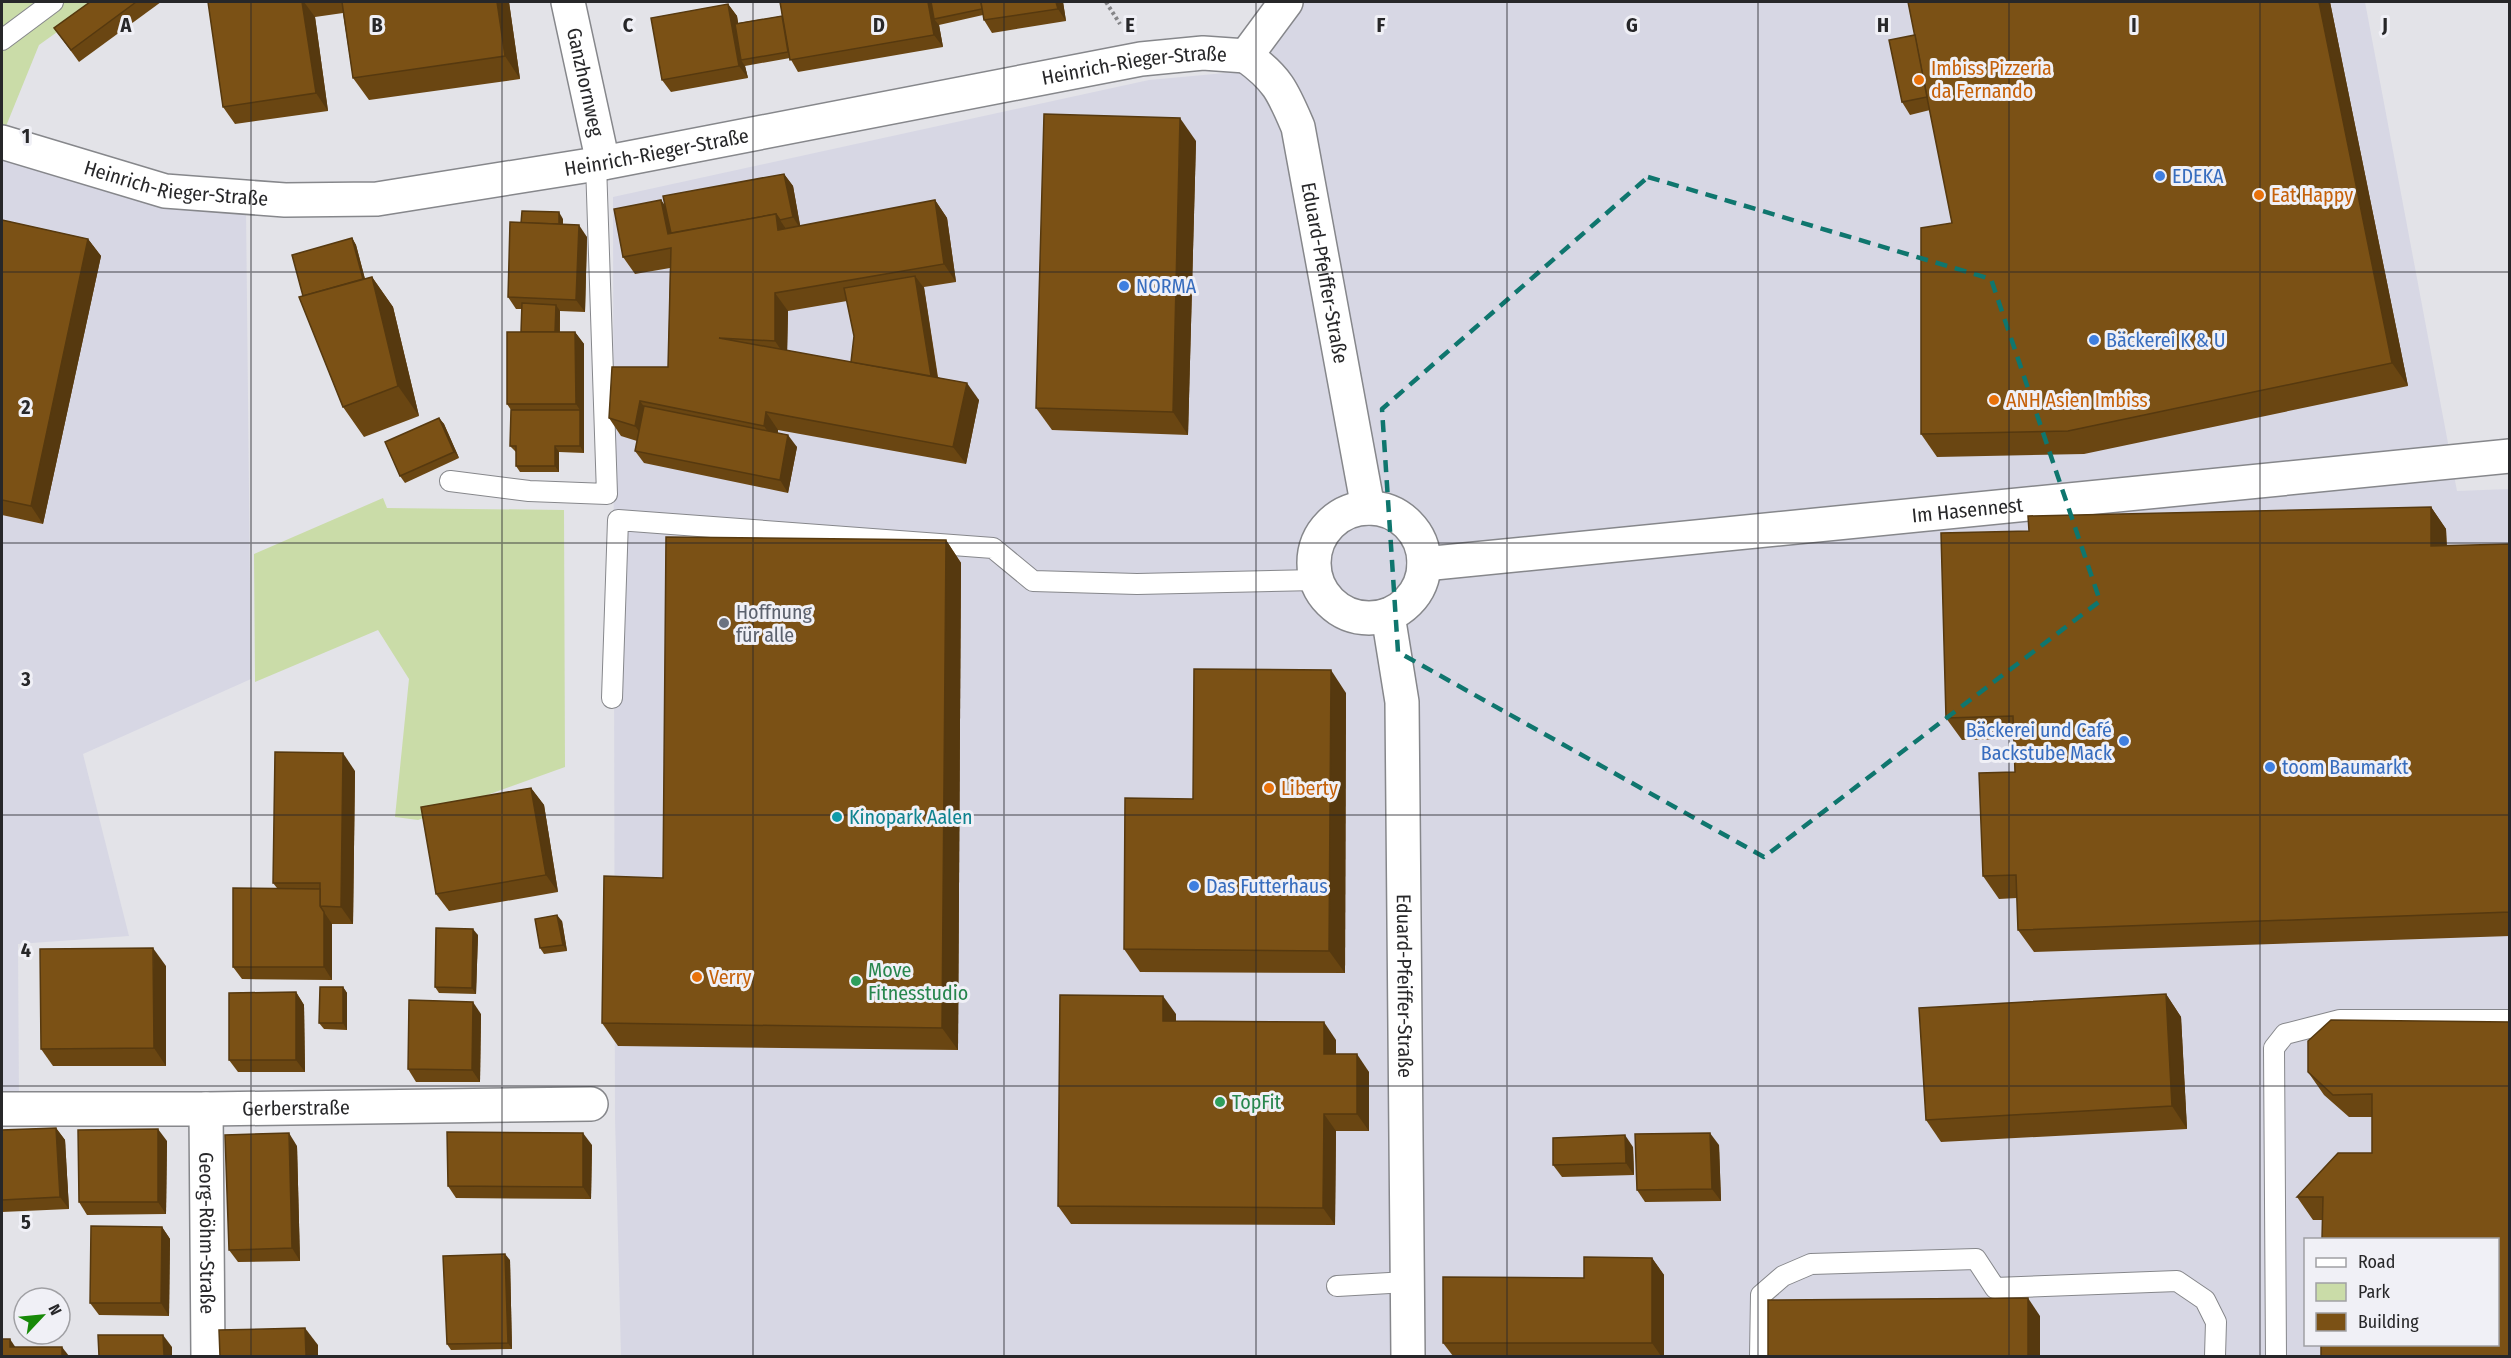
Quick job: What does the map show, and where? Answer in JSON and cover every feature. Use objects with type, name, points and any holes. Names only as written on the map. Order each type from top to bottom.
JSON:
[{"type":"street","name":"Ganzhornweg","points":[[568,2],[600,163]]},
{"type":"street","name":"Heinrich-Rieger-Straße","points":[[2,142],[165,191],[285,200],[376,199],[600,163],[1142,59],[1203,53],[1246,56],[1286,2]]},
{"type":"street","name":"Eduard-Pfeiffer-Straße","points":[[1246,56],[1263,68],[1282,87],[1298,127],[1368,508]]},
{"type":"street","name":"Im Hasennest","points":[[1424,564],[2510,456]]},
{"type":"street","points":[[1368,508],[1387,510],[1404,520],[1417,535],[1424,564],[1422,580],[1414,595],[1403,607],[1388,615],[1368,619],[1348,614],[1330,603],[1316,580],[1314,560],[1322,533],[1343,514],[1368,508]]},
{"type":"street","name":"Eduard-Pfeiffer-Straße","points":[[1388,615],[1402,702],[1408,1356]]},
{"type":"street","name":"Gerberstraße","points":[[2,1109],[591,1104]]},
{"type":"street","name":"Georg-Röhm-Straße","points":[[206,1109],[208,1356]]},
{"type":"lane","points":[[2,40],[53,2]]},
{"type":"lane","points":[[450,481],[529,491],[607,494],[600,163]]},
{"type":"lane","points":[[612,698],[618,520],[993,548],[1033,581],[1137,584],[1316,580]]},
{"type":"lane","points":[[2276,1356],[2274,1048],[2285,1034],[2340,1020],[2510,1020]]},
{"type":"lane","points":[[1760,1356],[1761,1295],[1792,1272],[1811,1264],[1976,1259],[1995,1288],[2177,1281],[2205,1300],[2216,1322],[2215,1356]]},
{"type":"lane","points":[[1337,1286],[1407,1282]]},
{"type":"highlighted area","points":[[1648,177],[1991,279],[2100,601],[1764,857],[1398,652],[1382,409]]},
{"type":"shaded area","points":[[1291,2],[2365,2],[2457,491],[2509,489],[2509,1356],[621,1356],[615,1118],[613,197],[1149,80],[1236,72]]},
{"type":"shaded area","points":[[2,144],[246,208],[251,679],[83,754],[129,936],[18,944],[19,1100],[2,1100]]},
{"type":"green space","points":[[2,2],[99,2],[39,45],[2,136]]},
{"type":"green space","points":[[383,498],[387,508],[564,510],[565,767],[418,820],[395,817],[409,679],[378,630],[255,682],[254,554]]},
{"type":"building","points":[[90,2],[136,2],[71,50],[54,28]]},
{"type":"building","points":[[208,2],[302,2],[316,93],[223,107]]},
{"type":"building","points":[[342,2],[497,2],[505,56],[353,78]]},
{"type":"building","points":[[780,2],[928,2],[934,35],[790,60]]},
{"type":"building","points":[[931,2],[981,2],[982,9],[934,19]]},
{"type":"building","points":[[981,2],[1056,2],[1058,9],[984,20]]},
{"type":"building","name":"EDEKA","points":[[1908,2],[2319,2],[2392,363],[2068,431],[1921,434],[1921,228],[1952,223]]},
{"type":"building","points":[[728,4],[739,66],[662,80],[651,18]]},
{"type":"building","points":[[782,16],[788,52],[741,60],[735,24]]},
{"type":"building","points":[[1915,35],[1927,97],[1902,102],[1889,40]]},
{"type":"building","name":"NORMA","points":[[1044,114],[1180,118],[1173,412],[1036,408]]},
{"type":"building","points":[[784,174],[793,217],[780,220],[776,214],[671,233],[663,196]]},
{"type":"building","points":[[661,200],[668,234],[776,214],[778,230],[935,200],[944,264],[775,293],[775,341],[719,338],[967,383],[953,447],[766,412],[764,426],[640,401],[635,426],[609,418],[612,367],[668,367],[671,248],[623,257],[614,209]]},
{"type":"building","points":[[522,211],[559,212],[559,224],[521,223]]},
{"type":"building","points":[[2,220],[88,239],[31,506],[2,500]]},
{"type":"building","points":[[510,222],[579,225],[576,300],[508,297]]},
{"type":"building","points":[[352,238],[363,279],[303,296],[292,255]]},
{"type":"building","points":[[915,276],[931,376],[851,362],[854,336],[844,288]]},
{"type":"building","points":[[372,277],[398,386],[343,407],[299,297]]},
{"type":"building","points":[[522,303],[556,305],[555,332],[521,332]]},
{"type":"building","points":[[507,332],[575,332],[576,404],[507,404]]},
{"type":"building","points":[[644,406],[788,435],[780,480],[635,451]]},
{"type":"building","points":[[511,410],[580,410],[580,446],[555,446],[555,466],[516,466],[516,446],[510,446]]},
{"type":"building","points":[[439,418],[454,452],[400,476],[385,442]]},
{"type":"building","name":"toom Baumarkt","points":[[2431,507],[2431,546],[2510,544],[2510,912],[2018,930],[2016,875],[1983,876],[1979,773],[2015,772],[2013,716],[1946,718],[1941,533],[2029,531],[2028,516]]},
{"type":"building","points":[[666,537],[946,540],[942,1028],[602,1023],[604,876],[663,878]]},
{"type":"building","points":[[1194,669],[1331,670],[1329,951],[1124,949],[1125,798],[1193,799]]},
{"type":"building","points":[[275,752],[343,753],[341,907],[320,906],[320,883],[273,883]]},
{"type":"building","points":[[531,788],[546,875],[436,894],[421,807]]},
{"type":"building","points":[[233,888],[320,889],[320,906],[324,912],[324,967],[233,967]]},
{"type":"building","points":[[557,915],[563,945],[540,948],[535,919]]},
{"type":"building","points":[[436,928],[473,929],[472,988],[435,987]]},
{"type":"building","points":[[153,948],[154,1048],[41,1049],[40,949]]},
{"type":"building","points":[[320,987],[343,987],[343,1023],[319,1023]]},
{"type":"building","points":[[296,992],[296,1060],[229,1060],[229,993]]},
{"type":"building","points":[[2166,994],[2172,1106],[1926,1120],[1919,1008]]},
{"type":"building","name":"TopFit","points":[[1060,995],[1163,996],[1163,1021],[1324,1022],[1324,1054],[1357,1054],[1357,1114],[1324,1114],[1323,1208],[1058,1206]]},
{"type":"building","points":[[409,1000],[473,1002],[472,1070],[408,1069]]},
{"type":"building","points":[[2331,1020],[2510,1022],[2510,1356],[2321,1356],[2321,1346],[2499,1346],[2499,1238],[2322,1238],[2323,1197],[2297,1197],[2338,1153],[2372,1153],[2372,1094],[2333,1095],[2308,1072],[2308,1041]]},
{"type":"building","points":[[56,1128],[60,1197],[2,1200],[2,1130]]},
{"type":"building","points":[[158,1129],[158,1202],[79,1202],[78,1130]]},
{"type":"building","points":[[447,1132],[583,1133],[583,1187],[448,1186]]},
{"type":"building","points":[[289,1133],[292,1248],[229,1250],[225,1135]]},
{"type":"building","points":[[1710,1133],[1712,1189],[1637,1190],[1635,1134]]},
{"type":"building","points":[[1625,1135],[1626,1163],[1553,1165],[1553,1138]]},
{"type":"building","points":[[91,1226],[162,1227],[161,1303],[90,1303]]},
{"type":"building","points":[[505,1254],[508,1343],[447,1344],[443,1256]]},
{"type":"building","points":[[1584,1257],[1652,1258],[1652,1343],[1443,1343],[1443,1277],[1584,1278]]},
{"type":"building","points":[[2028,1298],[2028,1356],[1768,1356],[1768,1300]]},
{"type":"building","points":[[305,1328],[306,1356],[220,1356],[219,1330]]},
{"type":"building","points":[[98,1335],[163,1335],[164,1356],[99,1356]]},
{"type":"building","points":[[2,1339],[10,1339],[10,1347],[62,1347],[62,1356],[2,1356]]},
{"type":"place","name":"Imbiss Pizzeria da Fernando","points":[[1919,80]]},
{"type":"place","name":"EDEKA","points":[[2160,176]]},
{"type":"place","name":"Eat Happy","points":[[2259,195]]},
{"type":"place","name":"NORMA","points":[[1124,286]]},
{"type":"place","name":"Bäckerei K & U","points":[[2094,340]]},
{"type":"place","name":"ANH Asien Imbiss","points":[[1994,400]]},
{"type":"place","name":"Hoffnung für alle","points":[[724,623]]},
{"type":"place","name":"Bäckerei und Café Backstube Mack","points":[[2124,741]]},
{"type":"place","name":"toom Baumarkt","points":[[2270,767]]},
{"type":"place","name":"Liberty","points":[[1269,788]]},
{"type":"place","name":"Kinopark Aalen","points":[[837,817]]},
{"type":"place","name":"Das Futterhaus","points":[[1194,886]]},
{"type":"place","name":"Verry","points":[[697,977]]},
{"type":"place","name":"Move Fitnesstudio","points":[[856,981]]},
{"type":"place","name":"TopFit","points":[[1220,1102]]}]
